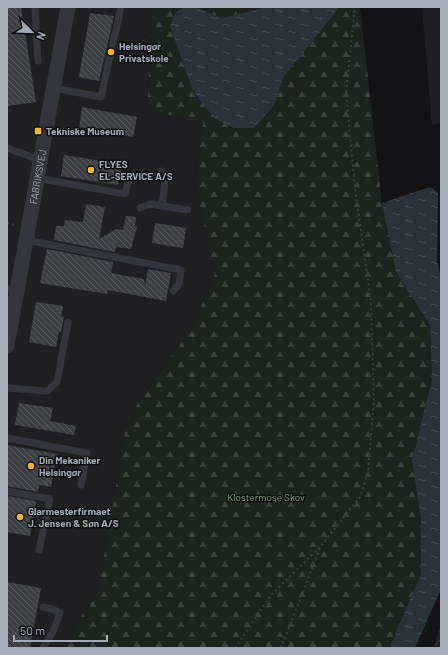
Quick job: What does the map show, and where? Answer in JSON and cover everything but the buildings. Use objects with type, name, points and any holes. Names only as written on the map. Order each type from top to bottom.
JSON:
[{"type":"street","name":"FABRIKSVEJ","points":[[7,346],[12,290],[26,240],[68,7]]},
{"type":"lane","points":[[35,7],[38,61]]},
{"type":"lane","points":[[54,88],[101,97],[121,7]]},
{"type":"lane","points":[[7,148],[40,160]]},
{"type":"lane","points":[[161,171],[165,182],[162,206]]},
{"type":"lane","points":[[37,178],[125,194],[129,178]]},
{"type":"lane","points":[[140,208],[150,204],[188,210]]},
{"type":"lane","points":[[26,240],[181,270],[179,284],[173,291]]},
{"type":"lane","points":[[7,388],[48,391],[57,382],[68,322]]},
{"type":"lane","points":[[7,438],[87,453],[81,485]]},
{"type":"lane","points":[[7,491],[50,500],[39,550]]},
{"type":"lane","points":[[43,607],[60,613],[43,648]]},
{"type":"path","points":[[235,648],[270,595],[320,547],[360,497],[368,472],[374,400],[371,302],[355,188],[346,92],[355,7]]},
{"type":"path","points":[[280,648],[320,547]]},
{"type":"shaded area","points":[[7,7],[152,7],[147,110],[203,122],[195,182],[215,274],[192,328],[127,419],[99,587],[62,648],[7,648]]},
{"type":"shaded area","points":[[422,7],[441,7],[441,123],[432,125]]},
{"type":"green space","name":"Klostermose Skov","points":[[152,7],[185,7],[176,12],[254,128],[274,106],[283,78],[340,7],[360,7],[382,203],[396,272],[430,325],[432,379],[412,461],[421,519],[421,574],[391,644],[391,648],[62,648],[99,587],[127,419],[192,328],[215,274],[195,182],[203,122],[147,110]]},
{"type":"green space","points":[[196,7],[267,7],[222,18]]},
{"type":"green space","points":[[441,621],[441,648],[434,648]]},
{"type":"water","points":[[185,7],[196,7],[222,18],[267,7],[340,7],[283,78],[274,106],[254,128],[234,128],[214,118],[193,91],[170,26],[176,12]]},
{"type":"water","points":[[430,187],[438,193],[437,261],[441,277],[441,589],[415,648],[391,648],[391,644],[421,574],[421,519],[412,461],[432,379],[430,325],[396,272],[382,203]]},
{"type":"place","name":"Helsingør Privatskole","points":[[111,52]]},
{"type":"place","name":"Tekniske Museum","points":[[38,131]]},
{"type":"place","name":"FLYES EL-SERVICE A/S","points":[[91,170]]},
{"type":"place","name":"Din Mekaniker Helsingør","points":[[31,466]]},
{"type":"place","name":"Glarmesterfirmaet J. Jensen & Søn A/S","points":[[20,517]]}]
